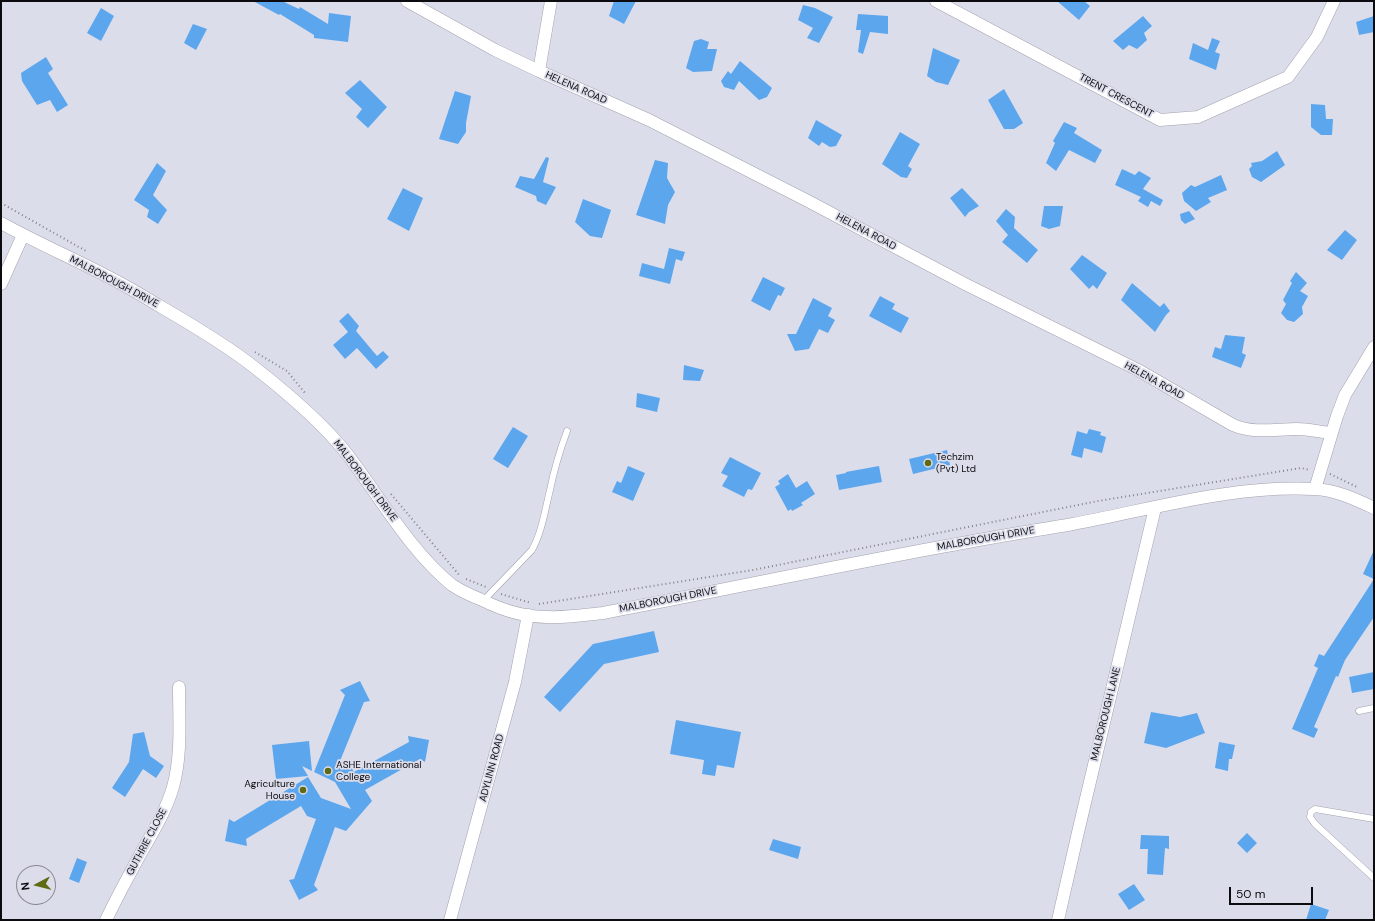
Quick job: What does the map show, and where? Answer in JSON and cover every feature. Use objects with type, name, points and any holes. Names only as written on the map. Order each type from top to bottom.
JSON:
[{"type":"street","name":"HELENA ROAD","points":[[407,1],[495,50],[649,120],[750,171],[965,284],[1138,370],[1233,426],[1252,430],[1300,429],[1332,433]]},
{"type":"street","points":[[539,71],[551,1]]},
{"type":"street","name":"TRENT CRESCENT","points":[[936,1],[1160,120],[1198,116],[1288,77],[1317,36],[1334,1]]},
{"type":"street","name":"MALBOROUGH DRIVE","points":[[1,222],[23,235],[118,282],[192,325],[253,366],[324,428],[349,457],[416,549],[454,586],[483,601],[510,611],[528,615],[546,617],[603,613],[848,564],[1073,524],[1217,494],[1260,489],[1315,489]]},
{"type":"street","points":[[1,284],[23,235]]},
{"type":"street","points":[[1374,347],[1346,395],[1332,433],[1315,489],[1337,492],[1374,508]]},
{"type":"street","name":"MALBOROUGH LANE","points":[[1058,920],[1155,508]]},
{"type":"street","name":"ADYLINN ROAD","points":[[450,920],[518,670],[528,615]]},
{"type":"street","name":"GUTHRIE CLOSE","points":[[106,920],[158,824],[167,805],[173,786],[179,738],[179,687]]},
{"type":"lane","points":[[483,601],[532,550],[537,541],[555,468],[567,430]]},
{"type":"lane","points":[[1359,710],[1374,708]]},
{"type":"lane","points":[[1374,819],[1315,809],[1311,812],[1310,817],[1315,824],[1374,878]]},
{"type":"path","points":[[1,204],[86,252]]},
{"type":"path","points":[[253,351],[287,371],[306,394]]},
{"type":"path","points":[[391,494],[461,576],[503,595],[536,605],[753,570],[1098,501],[1301,468],[1333,474],[1360,488]]},
{"type":"building","points":[[253,1],[282,1],[299,9],[300,7],[328,24],[329,13],[351,16],[348,42],[314,38],[314,35],[280,14],[279,15]]},
{"type":"building","points":[[614,1],[636,1],[624,24],[609,16]]},
{"type":"building","points":[[1057,1],[1084,1],[1090,6],[1079,20]]},
{"type":"building","points":[[803,5],[815,8],[833,17],[819,43],[807,38],[813,28],[798,20]]},
{"type":"building","points":[[101,8],[114,16],[101,41],[87,33]]},
{"type":"building","points":[[858,14],[888,16],[888,34],[870,32],[863,54],[858,52],[861,30],[856,30]]},
{"type":"building","points":[[1143,16],[1152,26],[1144,33],[1147,40],[1137,49],[1129,45],[1123,50],[1113,41]]},
{"type":"building","points":[[1374,16],[1374,32],[1359,35],[1356,22]]},
{"type":"building","points":[[193,24],[207,29],[196,50],[184,43]]},
{"type":"building","points":[[1212,38],[1220,41],[1215,52],[1220,54],[1216,70],[1189,59],[1193,43],[1208,50]]},
{"type":"building","points":[[701,39],[709,42],[707,49],[717,49],[712,71],[693,72],[686,68],[694,41]]},
{"type":"building","points":[[933,48],[960,60],[948,85],[936,82],[927,76]]},
{"type":"building","points":[[46,57],[53,69],[48,73],[68,105],[57,112],[50,100],[37,105],[22,81],[21,73]]},
{"type":"building","points":[[740,61],[772,88],[767,97],[759,100],[739,81],[734,90],[724,87],[721,81],[728,71],[731,74]]},
{"type":"building","points":[[360,80],[387,107],[368,128],[356,117],[362,109],[345,93]]},
{"type":"building","points":[[1004,89],[1023,123],[1014,129],[1004,129],[988,100]]},
{"type":"building","points":[[455,91],[471,96],[466,123],[466,132],[458,144],[439,139]]},
{"type":"building","points":[[1311,104],[1325,105],[1326,119],[1333,119],[1332,135],[1321,135],[1311,127]]},
{"type":"building","points":[[816,120],[842,135],[836,146],[830,147],[822,142],[819,146],[808,138]]},
{"type":"building","points":[[1064,122],[1077,128],[1074,133],[1102,150],[1095,163],[1069,150],[1056,171],[1046,163],[1055,143],[1053,141]]},
{"type":"building","points":[[900,132],[920,144],[908,166],[912,169],[907,178],[901,177],[882,164]]},
{"type":"building","points":[[1277,151],[1285,165],[1261,182],[1252,177],[1249,169],[1252,166],[1251,163],[1262,161]]},
{"type":"building","points":[[546,157],[549,158],[543,182],[556,187],[546,205],[537,201],[536,196],[515,187],[520,176],[534,179]]},
{"type":"building","points":[[655,160],[668,163],[667,178],[675,192],[668,205],[665,224],[636,215]]},
{"type":"building","points":[[157,163],[166,171],[153,195],[167,210],[158,224],[147,217],[149,210],[134,200]]},
{"type":"building","points":[[1122,169],[1135,175],[1139,171],[1151,178],[1143,189],[1163,200],[1160,206],[1151,201],[1148,207],[1138,201],[1141,197],[1115,185]]},
{"type":"building","points":[[1221,175],[1227,190],[1208,198],[1211,202],[1196,211],[1184,201],[1182,193],[1191,185],[1195,187]]},
{"type":"building","points":[[403,188],[423,198],[409,231],[387,219]]},
{"type":"building","points":[[962,188],[979,206],[969,212],[965,217],[950,198]]},
{"type":"building","points":[[583,199],[611,210],[602,238],[590,236],[575,222]]},
{"type":"building","points":[[1044,206],[1063,206],[1060,226],[1049,229],[1041,226]]},
{"type":"building","points":[[1006,209],[1015,217],[1014,228],[1038,250],[1027,263],[1002,242],[1008,235],[996,221]]},
{"type":"building","points":[[1189,211],[1195,219],[1185,224],[1181,220],[1180,214]]},
{"type":"building","points":[[1345,230],[1357,240],[1342,260],[1327,250]]},
{"type":"building","points":[[669,248],[685,252],[682,261],[676,259],[670,284],[639,276],[642,263],[664,269]]},
{"type":"building","points":[[1082,255],[1107,273],[1097,289],[1093,285],[1089,289],[1070,269]]},
{"type":"building","points":[[1296,272],[1307,283],[1300,291],[1308,296],[1302,307],[1303,314],[1294,322],[1287,320],[1281,313],[1286,304],[1283,300],[1292,283],[1290,281]]},
{"type":"building","points":[[763,277],[785,288],[781,296],[778,295],[770,311],[751,301]]},
{"type":"building","points":[[1132,283],[1160,307],[1164,303],[1170,311],[1155,332],[1121,300]]},
{"type":"building","points":[[880,296],[895,304],[892,309],[909,318],[901,333],[869,316]]},
{"type":"building","points":[[813,298],[832,308],[828,316],[835,320],[828,333],[819,329],[809,349],[795,351],[787,334],[796,334]]},
{"type":"building","points":[[348,313],[359,326],[356,331],[377,356],[383,351],[389,357],[376,369],[357,348],[345,359],[333,345],[348,332],[339,321]]},
{"type":"building","points":[[1225,335],[1245,337],[1242,353],[1246,355],[1241,368],[1212,357],[1215,347],[1221,349]]},
{"type":"building","points":[[684,365],[704,370],[700,381],[683,380]]},
{"type":"building","points":[[637,393],[660,398],[657,412],[636,407]]},
{"type":"building","points":[[513,427],[528,436],[508,468],[493,459]]},
{"type":"building","points":[[1089,429],[1101,432],[1100,435],[1106,437],[1102,453],[1084,448],[1082,458],[1071,455],[1077,431],[1087,434]]},
{"type":"building","points":[[947,450],[950,465],[913,474],[909,459]]},
{"type":"building","points":[[730,457],[761,473],[752,490],[748,489],[744,497],[722,486],[728,476],[721,473]]},
{"type":"building","points":[[628,466],[645,473],[633,501],[612,492],[617,481],[621,483]]},
{"type":"building","points":[[879,466],[882,482],[839,490],[836,475]]},
{"type":"building","points":[[788,474],[796,488],[807,481],[815,494],[801,503],[803,505],[792,511],[791,509],[788,511],[775,487],[780,484],[778,481]]},
{"type":"building","points":[[1374,550],[1374,579],[1363,574]]},
{"type":"building","points":[[1374,579],[1374,617],[1345,660],[1338,677],[1336,676],[1314,727],[1318,729],[1314,738],[1292,729],[1318,668],[1314,666],[1319,654],[1324,656]]},
{"type":"building","points":[[654,631],[659,652],[604,664],[560,712],[544,697],[593,644]]},
{"type":"building","points":[[1374,672],[1374,689],[1352,693],[1349,677]]},
{"type":"building","points":[[360,681],[370,701],[364,702],[340,761],[350,765],[354,772],[409,742],[408,736],[429,740],[425,762],[420,759],[365,790],[372,801],[346,831],[335,827],[314,885],[318,890],[299,900],[289,880],[294,879],[316,819],[307,816],[301,806],[246,839],[247,846],[225,841],[229,819],[234,822],[308,777],[321,798],[351,809],[335,782],[314,772],[345,695],[340,690]]},
{"type":"building","points":[[1151,712],[1180,717],[1197,713],[1205,733],[1166,748],[1144,743]]},
{"type":"building","points":[[676,720],[741,732],[734,768],[717,765],[715,776],[702,774],[704,760],[670,754]]},
{"type":"building","points":[[144,732],[150,756],[164,766],[156,778],[143,769],[125,797],[112,788],[129,762],[133,734]]},
{"type":"building","points":[[309,741],[312,771],[302,766],[308,776],[276,779],[272,745]]},
{"type":"building","points":[[1219,742],[1235,745],[1232,759],[1229,759],[1228,771],[1215,768]]},
{"type":"building","points":[[1247,833],[1257,843],[1247,853],[1237,843]]},
{"type":"building","points":[[1141,835],[1169,836],[1169,849],[1165,848],[1163,875],[1147,874],[1148,849],[1140,849]]},
{"type":"building","points":[[773,839],[801,847],[798,859],[769,850]]},
{"type":"building","points":[[77,858],[87,862],[79,883],[69,879]]},
{"type":"building","points":[[1134,884],[1145,900],[1129,910],[1118,894]]},
{"type":"building","points":[[1311,904],[1329,910],[1325,920],[1306,920]]},
{"type":"place","name":"Techzim (Pvt) Ltd","points":[[928,463]]},
{"type":"place","name":"ASHE International College","points":[[328,771]]},
{"type":"place","name":"Agriculture House","points":[[303,790]]}]
